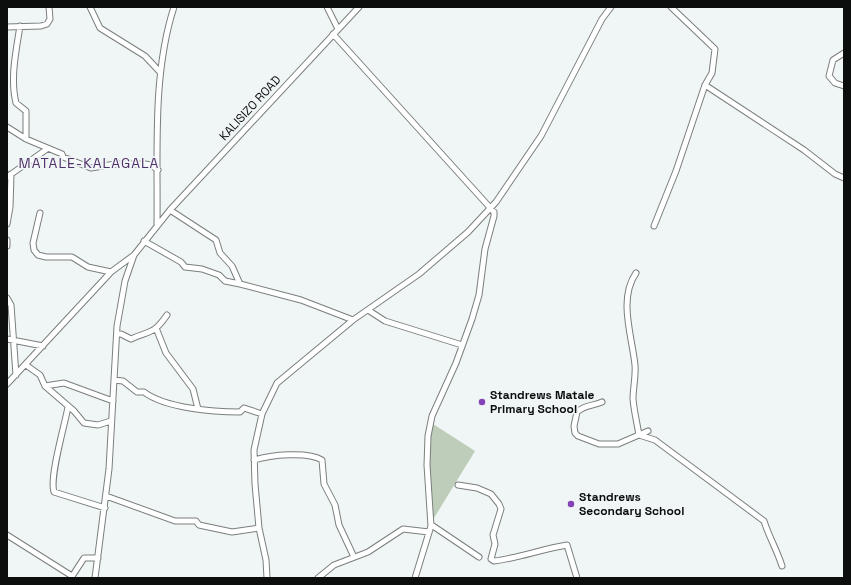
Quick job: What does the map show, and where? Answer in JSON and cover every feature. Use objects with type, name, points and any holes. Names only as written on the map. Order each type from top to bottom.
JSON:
[{"type":"street","points":[[7,27],[47,24],[50,19],[49,7]]},
{"type":"street","points":[[90,7],[100,28],[145,56],[160,72]]},
{"type":"street","points":[[157,225],[160,72],[167,29],[174,7]]},
{"type":"street","points":[[327,7],[338,28]]},
{"type":"street","name":"KALISIZO ROAD","points":[[134,255],[170,210],[359,7]]},
{"type":"street","points":[[267,578],[266,560],[259,528],[254,460],[262,414],[276,383],[353,320],[419,274],[468,232],[490,208],[541,136],[602,19],[611,7]]},
{"type":"street","points":[[654,226],[676,171],[704,85],[712,73],[715,49],[671,7]]},
{"type":"street","points":[[20,26],[15,59],[14,96],[16,103],[26,111],[26,139]]},
{"type":"street","points":[[333,34],[494,212],[494,219],[485,249],[478,300],[462,345],[432,416],[428,436],[427,465],[431,521],[415,578]]},
{"type":"street","points":[[844,53],[832,60],[829,76],[835,82],[844,86]]},
{"type":"street","points":[[704,85],[804,150],[835,174],[844,178]]},
{"type":"street","points":[[7,127],[26,139],[62,154],[63,157],[91,168],[115,164],[145,164],[151,165],[158,170]]},
{"type":"street","points":[[7,224],[10,207],[9,176],[47,149]]},
{"type":"street","points":[[170,210],[216,240],[220,253],[232,266],[240,284]]},
{"type":"street","points":[[40,213],[34,243],[34,250],[38,255],[46,257],[72,257],[88,268],[111,272]]},
{"type":"street","points":[[7,240],[7,246]]},
{"type":"street","points":[[144,241],[181,262],[185,267],[202,269],[218,275],[225,281],[301,300],[353,320]]},
{"type":"street","points":[[7,384],[111,272],[134,255]]},
{"type":"street","points":[[95,578],[109,469],[117,334],[125,281],[134,255]]},
{"type":"street","points":[[636,272],[629,285],[628,298],[630,339],[635,366],[634,402],[639,435]]},
{"type":"street","points":[[7,298],[11,306],[16,375]]},
{"type":"street","points":[[368,310],[385,321],[462,345]]},
{"type":"street","points":[[117,334],[121,334],[131,339],[148,334],[156,328],[167,315]]},
{"type":"street","points":[[156,328],[166,353],[193,389],[198,409]]},
{"type":"street","points":[[7,339],[43,346]]},
{"type":"street","points":[[26,365],[40,375],[46,386],[84,423],[98,425],[111,421]]},
{"type":"street","points":[[114,380],[123,381],[137,392],[144,392],[150,397],[191,410],[198,409],[240,412],[244,408],[262,414]]},
{"type":"street","points":[[46,386],[64,383],[113,401]]},
{"type":"street","points":[[602,402],[594,406],[583,406],[576,412],[574,430],[578,436],[606,445],[618,444],[648,431]]},
{"type":"street","points":[[68,407],[54,474],[54,492],[105,508]]},
{"type":"street","points":[[639,435],[655,440],[764,521],[768,535],[777,550],[782,566]]},
{"type":"street","points":[[254,460],[266,456],[302,455],[322,460],[324,484],[335,505],[340,525],[354,557]]},
{"type":"street","points":[[458,485],[477,488],[491,494],[499,504],[501,509],[493,534],[495,544],[491,559],[494,561],[515,559],[537,550],[568,545],[577,578]]},
{"type":"street","points":[[106,496],[175,522],[196,521],[199,525],[232,532],[259,528]]},
{"type":"street","points":[[433,526],[480,557]]},
{"type":"street","points":[[318,578],[334,565],[368,552],[403,529],[408,528],[429,532]]},
{"type":"street","points":[[7,535],[72,577],[84,558],[98,558]]},
{"type":"green space","points":[[433,424],[475,451],[434,518],[431,512],[429,468],[429,445]]},
{"type":"place","name":"Standrews Matale Primary School","points":[[482,402]]},
{"type":"place","name":"Standrews Secondary School","points":[[571,504]]},
{"type":"district","name":"MATALE-KALAGALA","points":[[89,163]]}]
